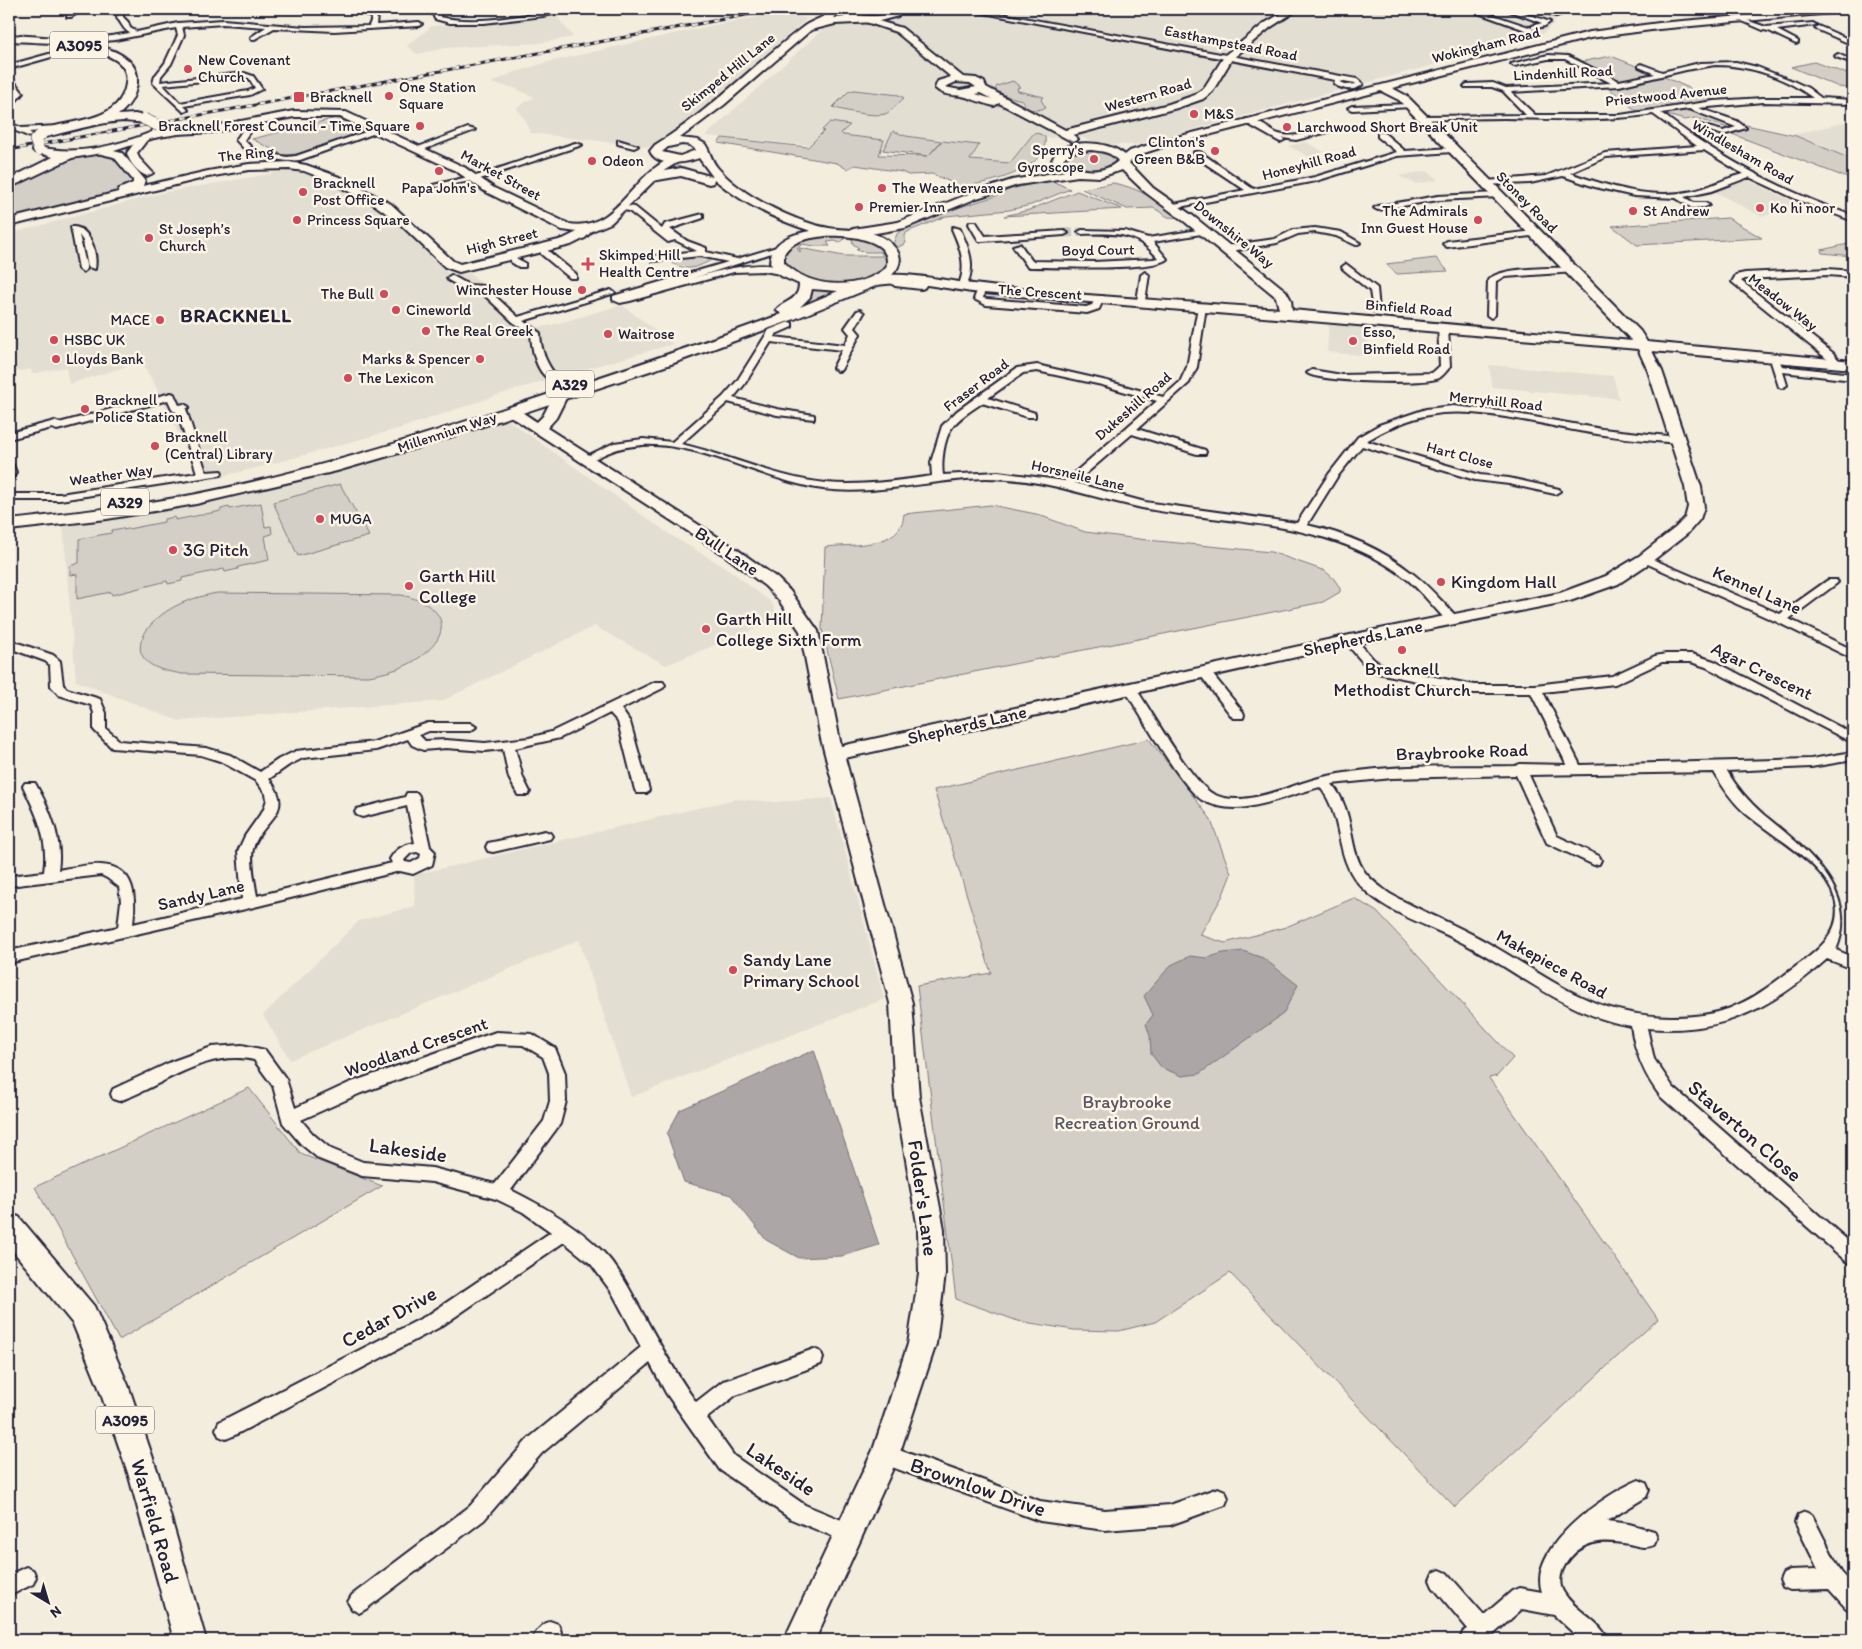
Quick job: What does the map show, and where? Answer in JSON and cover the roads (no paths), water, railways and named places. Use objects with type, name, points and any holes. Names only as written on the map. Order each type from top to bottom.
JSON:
[{"type":"main road","points":[[837,9],[862,19]]},
{"type":"main road","name":"Skimped Hill Lane","points":[[664,144],[720,104],[808,28],[833,15],[837,9]]},
{"type":"main road","name":"Skimped Hill Lane","points":[[692,142],[698,130],[812,32],[830,22],[882,18],[897,11]]},
{"type":"main road","name":"A3095","points":[[9,36],[110,42],[130,56],[142,70]]},
{"type":"main road","name":"A3095","points":[[9,36],[92,47],[113,55],[128,66],[132,73],[132,81],[125,105],[110,115],[87,123]]},
{"type":"main road","points":[[37,142],[57,154],[102,151],[121,147],[151,134],[137,112],[138,105]]},
{"type":"main road","points":[[37,142],[57,128],[117,118],[142,118]]},
{"type":"main road","points":[[9,177],[38,161],[37,142]]},
{"type":"main road","points":[[657,167],[656,151],[664,144],[692,142],[702,147],[702,151],[715,172],[742,194],[805,225],[832,232]]},
{"type":"main road","points":[[657,167],[679,159],[694,157],[702,151]]},
{"type":"main road","points":[[9,184],[46,164],[79,153]]},
{"type":"main road","points":[[679,159],[698,167],[709,180],[728,194],[783,223],[790,232],[776,256],[777,263],[785,272],[805,282],[819,286],[841,287],[873,282]]},
{"type":"main road","points":[[657,167],[709,180]]},
{"type":"main road","points":[[783,246],[809,235],[832,232],[853,233],[872,238],[886,245],[894,260]]},
{"type":"main road","name":"A329","points":[[873,282],[890,272],[894,260]]},
{"type":"main road","name":"Millennium Way","points":[[9,516],[116,504],[204,487],[467,417],[684,347],[781,311],[793,306],[802,299],[806,290],[805,282]]},
{"type":"main road","name":"Millennium Way","points":[[9,526],[138,510],[282,481],[348,464],[718,343],[873,282]]},
{"type":"main road","name":"Warfield Road","points":[[9,1226],[84,1315],[113,1386],[142,1473],[190,1640]]},
{"type":"street","points":[[69,16],[81,9]]},
{"type":"street","points":[[117,9],[121,10],[120,18],[125,22],[127,29],[134,33]]},
{"type":"street","points":[[359,9],[375,17],[372,27]]},
{"type":"street","points":[[438,9],[437,18],[454,21],[525,16],[574,9]]},
{"type":"street","points":[[520,9],[525,16]]},
{"type":"street","name":"Easthampstead Road","points":[[966,9],[980,10],[1342,79]]},
{"type":"street","name":"Western Road","points":[[1063,134],[1196,99],[1208,90],[1228,57],[1268,25],[1296,9]]},
{"type":"street","points":[[1470,9],[1533,28],[1547,22],[1529,12],[1506,9]]},
{"type":"street","points":[[1538,9],[1556,14],[1564,12]]},
{"type":"street","name":"Wokingham Road","points":[[1096,173],[1114,170],[1134,153],[1165,143],[1590,35],[1637,28],[1850,9]]},
{"type":"street","points":[[897,11],[896,25],[899,30],[960,79]]},
{"type":"street","points":[[1503,20],[1529,12]]},
{"type":"street","points":[[203,22],[207,13]]},
{"type":"street","points":[[862,19],[899,30]]},
{"type":"street","points":[[1742,19],[1759,27],[1771,29],[1816,27],[1852,42]]},
{"type":"street","points":[[110,42],[134,33],[203,22],[248,22],[272,26],[337,29],[419,24]]},
{"type":"street","points":[[157,84],[158,76],[168,64],[181,35],[178,26]]},
{"type":"street","points":[[253,38],[272,26]]},
{"type":"street","points":[[330,35],[337,29]]},
{"type":"street","points":[[1771,29],[1796,42]]},
{"type":"street","points":[[9,67],[43,56],[67,51]]},
{"type":"street","points":[[1514,64],[1548,56],[1566,57],[1619,84]]},
{"type":"street","points":[[1838,56],[1850,61]]},
{"type":"street","points":[[937,60],[942,83],[940,87],[943,90],[963,93],[999,104],[1039,124],[1055,140],[1061,165],[1080,172]]},
{"type":"street","name":"Lindenhill Road","points":[[1467,86],[1494,85],[1505,90],[1619,84],[1716,63],[1746,65],[1802,87],[1819,100]]},
{"type":"street","points":[[1641,66],[1661,74]]},
{"type":"street","points":[[244,75],[251,77],[259,89],[250,94],[182,108],[157,84],[244,75]]},
{"type":"street","points":[[9,77],[20,93],[9,108]]},
{"type":"street","points":[[942,83],[960,79],[976,81],[980,84],[980,89]]},
{"type":"street","name":"Stoney Road","points":[[1381,87],[1400,96],[1423,118],[1452,150],[1635,334],[1643,346]]},
{"type":"street","points":[[963,93],[980,89],[1091,147]]},
{"type":"street","points":[[1505,90],[1533,117]]},
{"type":"street","name":"Priestwood Avenue","points":[[1423,118],[1477,116],[1620,117],[1688,106],[1763,100],[1853,102]]},
{"type":"street","points":[[1352,108],[1410,106]]},
{"type":"street","points":[[1688,106],[1734,123],[1742,128],[1723,133],[1700,127]]},
{"type":"street","name":"Windlesham Road","points":[[1655,112],[1676,129],[1748,174],[1803,201],[1853,219]]},
{"type":"street","name":"Market Street","points":[[151,134],[214,129],[284,115],[323,113],[344,115],[463,170],[492,190],[572,228]]},
{"type":"street","points":[[1620,117],[1642,121]]},
{"type":"street","points":[[1250,121],[1274,134],[1296,138],[1324,132]]},
{"type":"street","points":[[242,123],[246,131],[240,140],[251,155],[294,159],[378,131]]},
{"type":"street","points":[[9,125],[23,130],[37,142]]},
{"type":"street","name":"Windlesham Road","points":[[1660,125],[1676,129]]},
{"type":"street","points":[[23,130],[57,128]]},
{"type":"street","name":"Market Street","points":[[417,149],[471,130]]},
{"type":"street","points":[[151,134],[132,153],[134,159],[153,179],[164,181],[184,180]]},
{"type":"street","points":[[1058,157],[1058,137],[1063,134]]},
{"type":"street","points":[[1274,134],[1280,141]]},
{"type":"street","points":[[1381,135],[1403,153]]},
{"type":"street","points":[[622,142],[634,146]]},
{"type":"street","name":"Wokingham Road","points":[[1091,147],[1129,148],[1165,143]]},
{"type":"street","points":[[477,177],[578,145]]},
{"type":"street","points":[[1016,182],[1071,149],[1091,147]]},
{"type":"street","name":"Downshire Way","points":[[1104,148],[1118,154],[1149,190]]},
{"type":"street","points":[[1486,183],[1533,181],[1562,173],[1605,155],[1707,148]]},
{"type":"street","name":"Honeyhill Road","points":[[1174,206],[1316,179],[1380,158],[1403,153],[1452,150]]},
{"type":"street","points":[[90,202],[134,187],[140,183],[118,155],[102,151]]},
{"type":"street","points":[[1197,154],[1253,192]]},
{"type":"street","name":"The Ring","points":[[9,223],[184,180],[265,167],[293,167],[310,170],[393,211],[449,264],[459,268]]},
{"type":"street","name":"High Street","points":[[459,268],[548,249],[576,238],[587,229],[602,223],[621,207],[657,167]]},
{"type":"street","points":[[853,233],[901,225],[973,196],[1016,182],[1080,172],[1096,173]]},
{"type":"street","name":"Downshire Way","points":[[1096,173],[1128,181],[1149,190],[1174,206],[1281,294],[1285,300],[1286,314]]},
{"type":"street","points":[[1562,173],[1626,194],[1652,196],[1709,189],[1748,174]]},
{"type":"street","points":[[437,185],[468,179]]},
{"type":"street","points":[[1676,194],[1692,206],[1705,205]]},
{"type":"street","points":[[1378,208],[1452,197],[1498,195]]},
{"type":"street","points":[[1392,196],[1411,210]]},
{"type":"street","points":[[621,207],[632,209],[639,214],[675,243],[681,254]]},
{"type":"street","points":[[639,214],[661,223],[700,216],[668,226],[666,230],[684,244],[702,249],[704,253]]},
{"type":"street","name":"Boyd Court","points":[[974,224],[982,239],[1064,233]]},
{"type":"street","points":[[886,245],[891,234],[901,225]]},
{"type":"street","name":"High Street","points":[[548,249],[570,236],[572,228],[587,229]]},
{"type":"street","points":[[83,269],[74,229],[82,232],[87,241],[92,267]]},
{"type":"street","points":[[956,229],[961,240],[968,272],[968,278],[962,286]]},
{"type":"street","points":[[1226,250],[1277,241],[1296,232],[1315,230],[1338,234],[1356,243]]},
{"type":"street","name":"Boyd Court","points":[[1017,246],[1030,264],[1094,266],[1154,262],[1163,259],[1147,241],[1136,236],[1094,231],[1082,232]]},
{"type":"street","name":"Boyd Court","points":[[1147,241],[1204,231]]},
{"type":"street","points":[[1447,244],[1535,233]]},
{"type":"street","points":[[961,240],[972,240]]},
{"type":"street","points":[[783,246],[740,262],[667,284],[741,268],[764,268],[785,272]]},
{"type":"street","points":[[548,249],[573,276]]},
{"type":"street","points":[[655,259],[681,254],[704,253],[740,262]]},
{"type":"street","name":"Binfield Road","points":[[894,260],[922,277],[962,286],[1286,314],[1376,314],[1443,328],[1643,346],[1776,363],[1853,365]]},
{"type":"street","points":[[1346,267],[1374,290],[1376,314]]},
{"type":"street","points":[[1491,315],[1492,282],[1496,277],[1504,274],[1572,270]]},
{"type":"street","name":"Meadow Way","points":[[1837,364],[1830,355],[1736,282],[1739,277],[1745,276],[1828,272],[1853,274]]},
{"type":"street","points":[[1141,301],[1145,275]]},
{"type":"street","name":"Binfield Road","points":[[873,282],[922,277]]},
{"type":"street","name":"Binfield Road","points":[[894,283],[921,286],[922,277]]},
{"type":"street","points":[[451,278],[467,287],[481,288],[516,320],[535,332],[542,365],[545,372],[553,378]]},
{"type":"street","points":[[516,320],[612,293]]},
{"type":"street","name":"The Crescent","points":[[980,293],[978,299],[986,302],[1087,310],[1096,307],[1100,298]]},
{"type":"street","name":"Dukeshill Road","points":[[1067,485],[1184,383],[1190,375],[1202,307]]},
{"type":"street","points":[[838,368],[855,334],[850,328],[860,313]]},
{"type":"street","points":[[674,445],[726,400],[747,374],[772,332],[789,325]]},
{"type":"street","points":[[1312,373],[1342,378],[1417,378],[1434,376],[1445,367],[1443,328]]},
{"type":"street","points":[[768,339],[848,348]]},
{"type":"street","name":"Shepherds Lane","points":[[837,761],[1131,690],[1350,640],[1576,594],[1612,580],[1645,559],[1681,531],[1696,511],[1693,487],[1655,371],[1643,346]]},
{"type":"street","points":[[1782,385],[1776,363],[1853,377]]},
{"type":"street","name":"Fraser Road","points":[[938,479],[936,462],[946,428],[980,398],[1020,370],[1033,367],[1104,382],[1164,400]]},
{"type":"street","points":[[9,436],[171,396],[180,408],[201,471]]},
{"type":"street","points":[[538,428],[549,418],[560,396]]},
{"type":"street","points":[[980,398],[1031,415]]},
{"type":"street","points":[[726,400],[767,410],[810,417]]},
{"type":"street","name":"Merryhill Road","points":[[1300,526],[1334,476],[1366,435],[1433,411],[1453,409],[1499,414],[1602,432],[1677,440]]},
{"type":"street","name":"Bull Lane","points":[[511,412],[729,551],[771,582],[784,595],[809,632],[830,739],[837,761]]},
{"type":"street","points":[[1129,430],[1201,452]]},
{"type":"street","name":"Hart Close","points":[[1359,442],[1479,478],[1510,481],[1555,490]]},
{"type":"street","name":"Horsneile Lane","points":[[586,459],[623,446],[651,443],[674,445],[690,448],[786,479],[813,485],[844,488],[875,487],[971,476],[1001,476],[1067,485],[1144,505],[1300,526],[1341,539],[1371,552],[1395,566],[1413,580],[1452,620]]},
{"type":"street","points":[[9,467],[11,472],[9,476]]},
{"type":"street","name":"Weather Way","points":[[9,497],[41,498],[80,495],[217,473]]},
{"type":"street","name":"Kennel Lane","points":[[1645,559],[1781,619],[1853,655]]},
{"type":"street","points":[[1781,619],[1832,582]]},
{"type":"street","name":"Agar Crescent","points":[[1350,640],[1370,663],[1390,673],[1474,689],[1535,689],[1581,685],[1615,680],[1659,659],[1674,657],[1692,658],[1710,664],[1853,739]]},
{"type":"street","points":[[9,644],[48,658],[56,664],[57,686],[63,692],[96,702],[100,713],[100,730],[117,744],[176,747],[201,751],[244,766],[261,778],[273,793],[274,799],[271,810],[250,840],[246,851],[250,903]]},
{"type":"street","points":[[1205,674],[1238,715]]},
{"type":"street","points":[[410,733],[423,746],[446,744],[485,747],[508,745],[554,735],[659,684]]},
{"type":"street","points":[[1535,689],[1575,768]]},
{"type":"street","name":"Braybrooke Road","points":[[1131,690],[1185,773],[1208,797],[1220,802],[1242,803],[1323,781],[1392,772],[1718,767],[1811,763],[1853,756]]},
{"type":"street","points":[[611,707],[620,715],[624,722],[642,790]]},
{"type":"street","points":[[261,778],[284,762],[301,754],[376,746],[428,727],[470,727]]},
{"type":"street","points":[[508,745],[516,778],[523,792]]},
{"type":"street","name":"Folder's Lane","points":[[799,1640],[885,1455],[922,1344],[932,1274],[931,1229],[907,1097],[901,1003],[837,761]]},
{"type":"street","name":"Makepiece Road","points":[[1323,781],[1338,802],[1353,864],[1372,888],[1402,907],[1468,938],[1574,1001],[1601,1013],[1638,1020],[1693,1022],[1717,1018],[1739,1011],[1763,998],[1826,952],[1839,936],[1845,918],[1842,897],[1837,886],[1820,864],[1772,830],[1748,808],[1734,793],[1718,767]]},
{"type":"street","points":[[1520,769],[1552,838],[1594,860]]},
{"type":"street","points":[[30,786],[54,843],[54,858],[50,875]]},
{"type":"street","points":[[362,812],[412,798],[423,848],[413,848],[403,852],[398,859],[400,866]]},
{"type":"street","points":[[493,847],[545,836]]},
{"type":"street","name":"Sandy Lane","points":[[9,957],[250,903],[400,866],[414,869],[424,865],[430,855],[423,848]]},
{"type":"street","points":[[9,881],[101,870],[113,873],[121,878],[126,886],[128,897],[125,932]]},
{"type":"street","points":[[1826,952],[1853,963]]},
{"type":"street","name":"Staverton Close","points":[[1638,1020],[1644,1055],[1654,1075],[1668,1092],[1853,1256]]},
{"type":"street","name":"Woodland Crescent","points":[[289,1118],[355,1088],[496,1038],[526,1039],[549,1053],[557,1073],[558,1101],[552,1124],[500,1192]]},
{"type":"street","name":"Lakeside","points":[[119,1094],[180,1066],[218,1052],[242,1051],[259,1055],[280,1084],[289,1118],[307,1139],[325,1154],[362,1169],[432,1175],[500,1192],[529,1207],[565,1232],[597,1258],[619,1288],[673,1386],[728,1463],[798,1512],[849,1533]]},
{"type":"street","name":"Cedar Drive","points":[[226,1429],[434,1320],[565,1232]]},
{"type":"street","points":[[359,1602],[477,1513],[535,1446],[653,1350]]},
{"type":"street","points":[[693,1416],[730,1388],[814,1358]]},
{"type":"street","name":"Brownlow Drive","points":[[885,1455],[1040,1511],[1105,1520],[1170,1515],[1218,1498]]},
{"type":"street","points":[[1597,1640],[1560,1606],[1549,1585],[1553,1566],[1569,1543],[1594,1518],[1624,1496],[1639,1490]]},
{"type":"street","points":[[1805,1522],[1834,1580],[1853,1601]]},
{"type":"street","points":[[1569,1543],[1581,1536],[1609,1530],[1646,1538]]},
{"type":"street","points":[[1440,1580],[1477,1635],[1520,1598],[1560,1606]]},
{"type":"street","points":[[1790,1580],[1834,1580]]},
{"type":"tunnel","points":[[1064,233],[1082,232]]},
{"type":"tunnel","points":[[1376,308],[1376,314]]},
{"type":"tunnel","points":[[553,378],[575,397]]},
{"type":"railway","points":[[9,150],[779,9]]},
{"type":"place","name":"New Covenant Church","points":[[188,69]]},
{"type":"place","name":"One Station Square","points":[[389,96]]},
{"type":"place","name":"Bracknell","points":[[299,97]]},
{"type":"place","name":"M&S","points":[[1194,114]]},
{"type":"place","name":"Bracknell Forest Council - Time Square","points":[[420,126]]},
{"type":"place","name":"Larchwood Short Break Unit","points":[[1287,127]]},
{"type":"place","name":"Clinton's Green B&B","points":[[1215,151]]},
{"type":"place","name":"Sperry's Gyroscope","points":[[1094,159]]},
{"type":"place","name":"Odeon","points":[[592,161]]},
{"type":"place","name":"Papa John's","points":[[439,171]]},
{"type":"place","name":"The Weathervane","points":[[882,188]]},
{"type":"place","name":"Bracknell Post Office","points":[[303,192]]},
{"type":"place","name":"Premier Inn","points":[[859,207]]},
{"type":"place","name":"Ko hi noor","points":[[1760,208]]},
{"type":"place","name":"St Andrew","points":[[1633,211]]},
{"type":"place","name":"Princess Square","points":[[297,220]]},
{"type":"place","name":"The Admirals Inn Guest House","points":[[1478,220]]},
{"type":"place","name":"St Joseph’s Church","points":[[149,238]]},
{"type":"place","name":"Skimped Hill Health Centre","points":[[588,264]]},
{"type":"place","name":"Winchester House","points":[[582,290]]},
{"type":"place","name":"The Bull","points":[[384,294]]},
{"type":"place","name":"Cineworld","points":[[396,310]]},
{"type":"place","name":"MACE","points":[[160,320]]},
{"type":"place","name":"The Real Greek","points":[[426,331]]},
{"type":"place","name":"Waitrose","points":[[608,334]]},
{"type":"place","name":"HSBC UK","points":[[54,340]]},
{"type":"place","name":"Esso, Binfield Road","points":[[1353,341]]},
{"type":"place","name":"Lloyds Bank","points":[[56,359]]},
{"type":"place","name":"Marks & Spencer","points":[[480,359]]},
{"type":"place","name":"The Lexicon","points":[[348,378]]},
{"type":"place","name":"Bracknell Police Station","points":[[85,409]]},
{"type":"place","name":"Bracknell (Central) Library","points":[[155,446]]},
{"type":"place","name":"MUGA","points":[[320,519]]},
{"type":"place","name":"3G Pitch","points":[[173,550]]},
{"type":"place","name":"Kingdom Hall","points":[[1441,582]]},
{"type":"place","name":"Garth Hill College","points":[[409,586]]},
{"type":"place","name":"Garth Hill College Sixth Form","points":[[706,629]]},
{"type":"place","name":"Bracknell Methodist Church","points":[[1402,650]]},
{"type":"place","name":"Sandy Lane Primary School","points":[[733,970]]},
{"type":"district","name":"BRACKNELL","points":[[236,315]]},
{"type":"park label","name":"Braybrooke Recreation Ground","points":[[1127,1112]]}]
